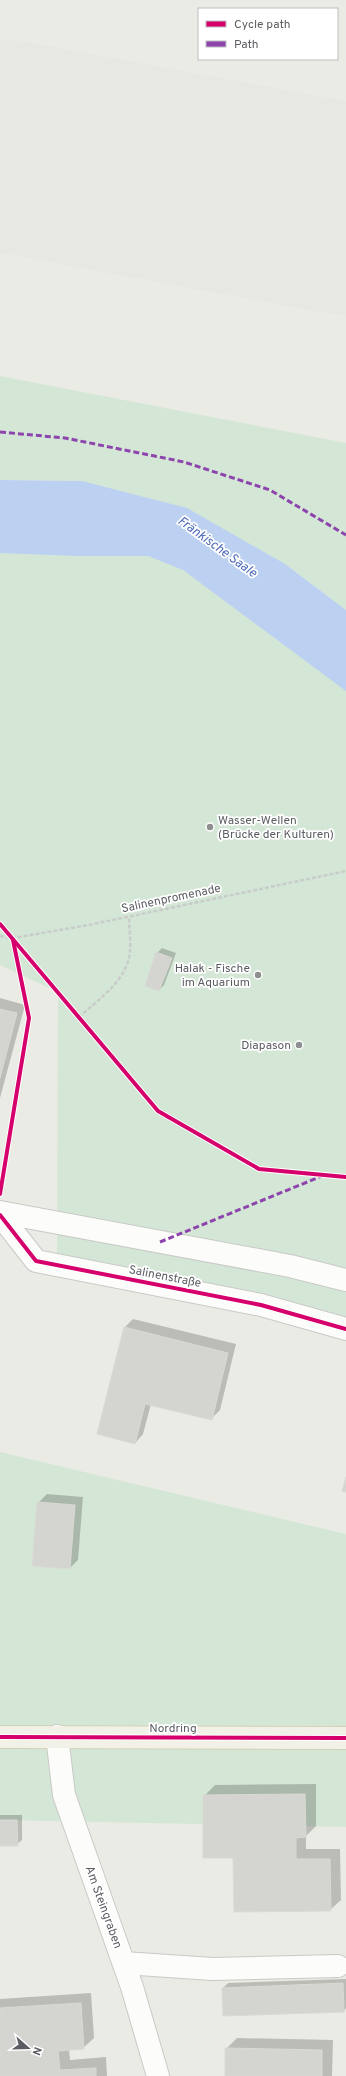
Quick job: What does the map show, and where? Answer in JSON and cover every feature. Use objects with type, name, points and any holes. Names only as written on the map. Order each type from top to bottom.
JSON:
[{"type":"main road","name":"Nordring","points":[[0,1737],[57,1736],[159,1739],[346,1738]]},
{"type":"street","points":[[0,1212],[290,1266],[346,1280]]},
{"type":"street","name":"Salinenstraße","points":[[0,1215],[36,1261],[261,1306],[346,1329]]},
{"type":"street","name":"Am Steingraben","points":[[57,1736],[64,1795],[124,1963],[158,2076]]},
{"type":"street","points":[[124,1963],[212,1969],[338,1966]]},
{"type":"path","points":[[79,1017],[109,990],[123,974],[130,951],[129,917]]},
{"type":"path","points":[[8,933],[13,938],[16,945]]},
{"type":"path","points":[[75,1012],[84,1023]]},
{"type":"green space","points":[[0,376],[346,443],[346,610],[285,564],[82,481],[0,480]]},
{"type":"green space","points":[[0,528],[142,538],[346,667],[346,1328],[57,1254],[58,992],[0,965]]},
{"type":"green space","points":[[0,1452],[346,1534],[346,1827],[0,1820]]},
{"type":"water","name":"Fränkische Saale","points":[[0,480],[82,481],[187,508],[285,564],[346,610],[346,691],[183,570],[148,556],[76,556],[0,553]]},
{"type":"building","points":[[156,952],[172,958],[159,991],[145,986]]},
{"type":"building","points":[[0,1009],[17,1013],[0,1078]]},
{"type":"building","points":[[124,1327],[228,1353],[212,1420],[145,1404],[135,1444],[97,1434]]},
{"type":"building","points":[[346,1477],[346,1492],[342,1491]]},
{"type":"building","points":[[37,1502],[75,1505],[70,1569],[32,1566]]},
{"type":"building","points":[[305,1794],[306,1837],[296,1838],[296,1859],[330,1859],[331,1911],[234,1912],[233,1858],[203,1858],[203,1795]]},
{"type":"building","points":[[0,1820],[17,1820],[18,1846],[0,1846]]},
{"type":"building","points":[[343,1983],[344,2012],[223,2016],[222,1988]]},
{"type":"building","points":[[81,2003],[84,2049],[58,2051],[60,2070],[96,2068],[96,2076],[0,2076],[0,2008]]},
{"type":"building","points":[[225,2048],[322,2050],[322,2076],[225,2076]]},
{"type":"runway","points":[[0,145],[346,209]]},
{"type":"marked path","points":[[0,432],[65,438],[184,462],[270,490],[346,535]]},
{"type":"marked path","points":[[160,1242],[322,1176]]},
{"type":"cycle path","points":[[0,924],[158,1111],[259,1169],[346,1177]]},
{"type":"cycle path","points":[[0,1194],[29,1018],[13,940]]},
{"type":"cycle path","points":[[0,1215],[36,1261],[261,1305],[346,1329]]},
{"type":"cycle path","points":[[0,1737],[346,1738]]},
{"type":"place","name":"Wasser-Wellen (Brücke der Kulturen)","points":[[210,827]]},
{"type":"place","name":"Halak - Fische im Aquarium","points":[[258,975]]},
{"type":"place","name":"Diapason","points":[[299,1045]]}]
